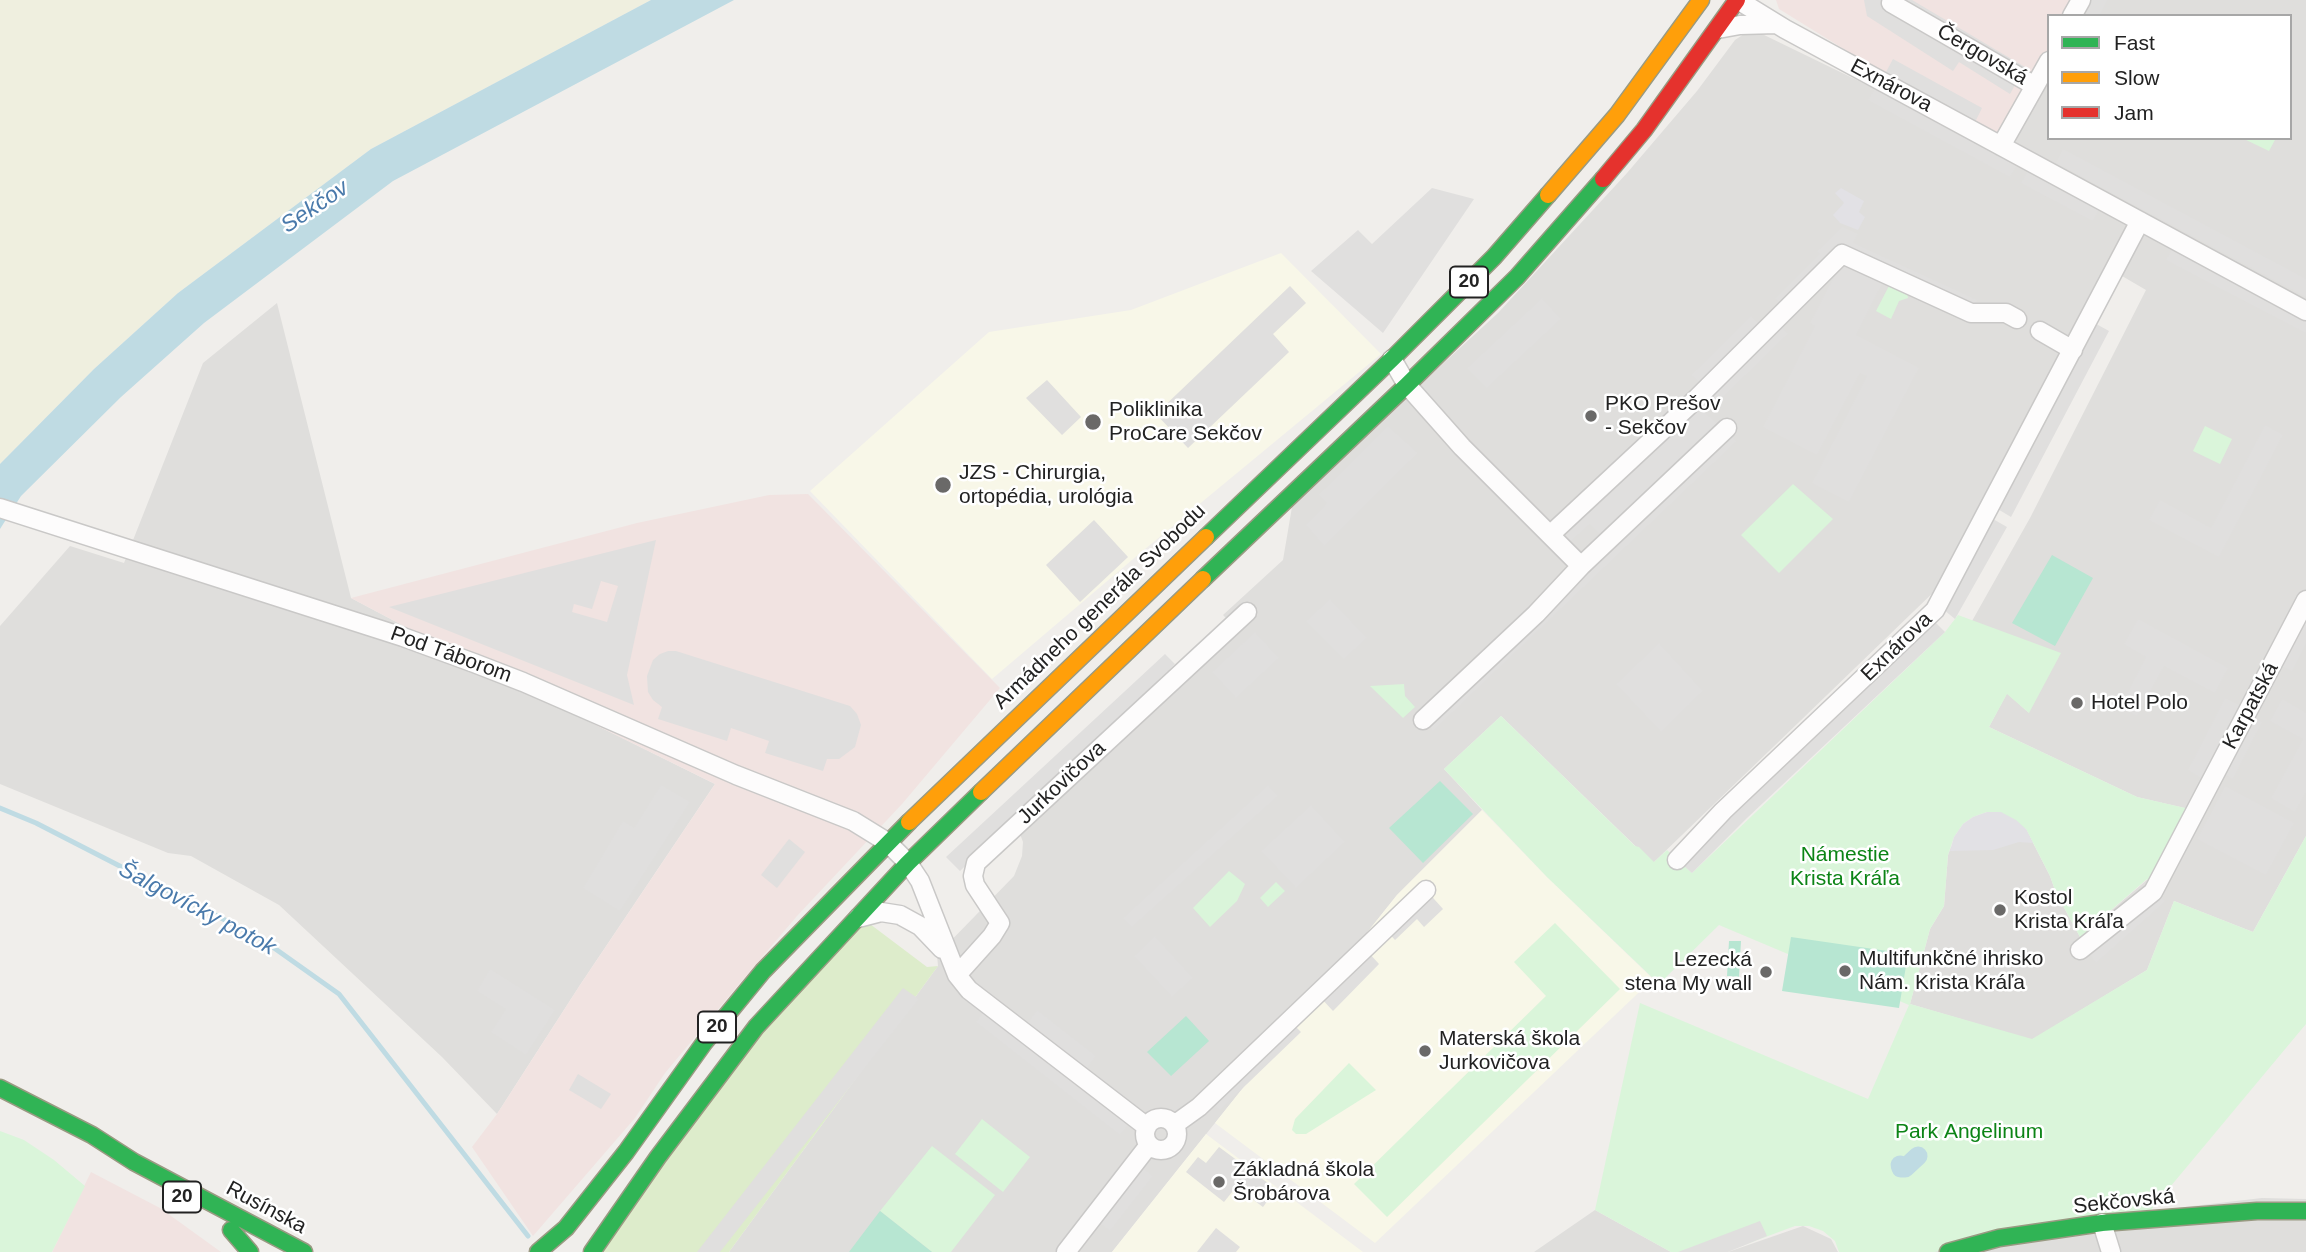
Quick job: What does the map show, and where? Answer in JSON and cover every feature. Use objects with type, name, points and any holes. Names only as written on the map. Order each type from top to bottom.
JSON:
[{"type":"main road","name":"Armádneho generála Svobodu","points":[[538,1252],[566,1228],[626,1152],[704,1044],[764,971],[887,842],[1392,359],[1494,257],[1590,148],[1654,67],[1701,0]]},
{"type":"main road","name":"20","points":[[592,1252],[658,1157],[756,1027],[852,922],[908,863],[1086,690],[1517,277],[1644,130],[1737,0]]},
{"type":"main road","name":"Rusínska","points":[[0,1088],[92,1135],[265,1252]]},
{"type":"main road","name":"Rusínska","points":[[134,1162],[304,1252]]},
{"type":"main road","name":"Sekčovská","points":[[1948,1252],[1999,1238],[2102,1223],[2257,1211],[2306,1211]]},
{"type":"main road","points":[[551,1252],[566,1228]]},
{"type":"main road","points":[[231,1230],[250,1252]]},
{"type":"street","name":"Exnárova","points":[[1677,860],[1723,811],[1935,610],[2140,221],[1737,0]]},
{"type":"street","points":[[1718,29],[1740,25],[1777,24],[1766,0]]},
{"type":"street","name":"Čergovská","points":[[1891,3],[2035,86]]},
{"type":"street","name":"Čergovská","points":[[2001,146],[2047,65]]},
{"type":"street","points":[[2140,221],[2306,311]]},
{"type":"street","points":[[1551,534],[1696,399],[1842,254],[1971,313],[2006,313],[2017,319]]},
{"type":"street","points":[[2040,331],[2073,350]]},
{"type":"street","points":[[1392,359],[1407,385],[1462,447],[1581,566]]},
{"type":"street","points":[[1423,720],[1727,428]]},
{"type":"street","name":"Pod Táborom","points":[[0,508],[391,633],[523,682],[736,775],[853,821],[887,842],[908,863]]},
{"type":"street","name":"Karpatská","points":[[2080,950],[2153,892],[2306,600]]},
{"type":"street","name":"Jurkovičova","points":[[954,967],[992,936],[1000,923],[975,885],[973,876],[976,863],[1247,612]]},
{"type":"street","points":[[908,863],[923,886],[954,967]]},
{"type":"street","points":[[1174,1125],[1199,1107],[1426,890]]},
{"type":"street","points":[[852,922],[862,916],[881,912],[900,915],[920,926],[969,990],[1148,1135],[1157,1150],[1171,1147],[1177,1135],[1174,1125],[1170,1120],[1160,1118],[1151,1121],[1148,1135],[1066,1252]]},
{"type":"street","points":[[2102,1223],[2111,1252]]},
{"type":"shaded area","points":[[1776,0],[2076,0],[2069,14],[2047,14],[2047,62],[2001,146],[1779,9]]},
{"type":"shaded area","points":[[1864,0],[1912,0],[2025,67],[2010,94],[1959,62],[1953,71],[1867,16]]},
{"type":"shaded area","points":[[2076,0],[2306,0],[2306,836],[2253,932],[2174,901],[2147,970],[2032,1040],[1910,1004],[1930,929],[1944,906],[1951,847],[2026,829],[2080,937],[2148,879],[2152,886],[2193,810],[2137,797],[1989,727],[2007,693],[2029,713],[1972,621],[2030,518],[2146,290],[2110,269],[1942,584],[1653,863],[1501,716],[1444,769],[1482,810],[1397,895],[1112,1252],[729,1252],[938,966],[937,955],[1014,876],[1022,856],[1023,842],[1017,826],[1237,629],[1223,615],[1283,560],[1293,501],[1498,313],[1627,173],[1697,91],[1735,40],[1747,32],[1760,33],[2005,152],[2047,62],[2047,140],[2292,140],[2292,14],[2070,14]]},
{"type":"shaded area","points":[[2089,0],[2107,0],[2100,14],[2082,14]]},
{"type":"shaded area","points":[[1893,59],[1982,108],[1975,122],[1886,72]]},
{"type":"shaded area","points":[[1880,80],[2022,157],[2010,177],[1868,100]]},
{"type":"shaded area","points":[[2063,149],[2306,279],[2306,297],[2056,163]]},
{"type":"shaded area","points":[[2028,170],[2100,208],[2093,221],[2021,183]]},
{"type":"shaded area","points":[[1432,188],[1474,199],[1383,333],[1311,271],[1358,230],[1372,244]]},
{"type":"shaded area","points":[[1841,188],[1864,201],[1859,212],[1865,217],[1858,230],[1840,223],[1833,215],[1844,203],[1835,193]]},
{"type":"shaded area","points":[[1842,227],[1858,234],[1853,243],[1977,300],[1971,313],[1842,254],[1786,309],[1775,299],[1820,254],[1817,251]]},
{"type":"shaded area","points":[[2173,247],[2306,318],[2306,333],[2166,260]]},
{"type":"shaded area","name":"Poliklinika ProCare Sekčov","points":[[1281,253],[1381,354],[992,679],[810,491],[989,332],[1131,310]]},
{"type":"shaded area","points":[[1843,259],[1884,280],[1856,335],[1919,368],[1849,502],[1812,483],[1867,376],[1860,373],[1817,455],[1763,427],[1815,326],[1810,323]]},
{"type":"shaded area","points":[[1290,286],[1306,303],[1273,334],[1289,352],[1188,448],[1156,414]]},
{"type":"shaded area","points":[[1542,298],[1561,319],[1487,388],[1467,368]]},
{"type":"shaded area","points":[[277,303],[351,598],[521,688],[715,784],[497,1114],[442,1057],[279,905],[191,856],[168,853],[0,784],[0,626],[70,546],[124,563],[203,363]]},
{"type":"shaded area","points":[[1751,316],[1765,330],[1775,320],[1788,334],[1711,409],[1699,396],[1706,389],[1691,375]]},
{"type":"shaded area","points":[[2089,320],[2109,331],[2011,517],[1991,505]]},
{"type":"shaded area","points":[[1047,380],[1081,417],[1062,435],[1026,398]]},
{"type":"shaded area","points":[[1693,402],[1737,441],[1433,731],[1423,720],[1607,541],[1590,524],[1570,542],[1557,528]]},
{"type":"shaded area","points":[[2265,425],[2283,435],[2219,557],[2149,520],[2160,500],[2211,528]]},
{"type":"shaded area","points":[[1388,426],[1418,453],[1324,546],[1306,525],[1327,503],[1318,495]]},
{"type":"shaded area","points":[[808,494],[1000,688],[902,804],[797,916],[665,1073],[635,1118],[533,1236],[472,1147],[497,1114],[715,784],[521,688],[351,598],[637,523],[769,495]]},
{"type":"shaded area","points":[[1986,515],[2007,527],[1955,619],[1938,605]]},
{"type":"shaded area","points":[[1094,520],[1128,557],[1080,602],[1046,565]]},
{"type":"shaded area","points":[[656,540],[627,675],[634,705],[389,607]],"holes":[[[601,581],[618,586],[607,622],[572,612],[574,604],[592,609]]]},
{"type":"shaded area","points":[[1330,599],[1367,638],[1344,659],[1306,621]]},
{"type":"shaded area","points":[[1929,616],[1945,632],[1692,873],[1677,860]]},
{"type":"shaded area","points":[[2297,616],[2306,621],[2306,643],[2292,671],[2274,662]]},
{"type":"shaded area","points":[[2138,619],[2228,668],[2215,693],[2164,666],[2137,716],[2120,707],[2146,657],[2124,644]]},
{"type":"shaded area","points":[[1255,632],[1279,658],[1236,698],[1212,672]]},
{"type":"shaded area","points":[[1659,643],[1703,691],[1661,732],[1616,684]]},
{"type":"shaded area","points":[[668,651],[676,651],[850,706],[861,725],[855,747],[839,759],[827,759],[823,771],[765,753],[769,741],[731,728],[727,741],[658,719],[662,707],[648,692],[647,676],[653,660]]},
{"type":"shaded area","points":[[1165,654],[1175,664],[960,871],[946,857]]},
{"type":"shaded area","points":[[2225,698],[2245,708],[2206,781],[2188,770]]},
{"type":"shaded area","points":[[2282,699],[2306,713],[2306,792],[2295,812],[2271,798],[2303,739],[2270,721]]},
{"type":"shaded area","points":[[2247,714],[2262,722],[2233,779],[2217,770]]},
{"type":"shaded area","points":[[661,785],[690,802],[620,911],[583,888],[623,821],[634,828]]},
{"type":"shaded area","points":[[1268,785],[1278,796],[1132,927],[1123,918]]},
{"type":"shaded area","points":[[2225,786],[2294,823],[2266,875],[2197,839]]},
{"type":"shaded area","points":[[1311,805],[1345,842],[1296,888],[1261,851]]},
{"type":"shaded area","name":"Materská škola Jurkovičova","points":[[1482,810],[1653,979],[1375,1243],[1215,1123],[1397,895]]},
{"type":"shaded area","points":[[1987,812],[2001,812],[2016,820],[2026,829],[2033,843],[2019,842],[1993,850],[1950,851],[1954,837],[1963,824]]},
{"type":"shaded area","points":[[789,839],[805,852],[777,888],[761,875]]},
{"type":"shaded area","points":[[1426,890],[1443,909],[1424,927],[1417,919],[1395,940],[1385,929]]},
{"type":"shaded area","points":[[2151,893],[2166,901],[2096,963],[2084,947]]},
{"type":"shaded area","points":[[1155,936],[1193,978],[1172,997],[1134,956]]},
{"type":"shaded area","points":[[1368,952],[1379,964],[1333,1011],[1321,998]]},
{"type":"shaded area","points":[[490,969],[555,1010],[526,1055],[491,1032],[506,1009],[477,991]]},
{"type":"shaded area","points":[[903,988],[919,999],[720,1252],[697,1252]]},
{"type":"shaded area","points":[[985,1010],[1130,1123],[1120,1135],[976,1022]]},
{"type":"shaded area","points":[[1037,1010],[1096,1056],[1085,1071],[1027,1024]]},
{"type":"shaded area","points":[[1291,1022],[1301,1032],[1220,1110],[1211,1101]]},
{"type":"shaded area","points":[[578,1074],[611,1094],[601,1109],[569,1090]]},
{"type":"shaded area","name":"Základná škola Šrobárova","points":[[1206,1134],[1363,1252],[1112,1252]]},
{"type":"shaded area","points":[[1219,1147],[1276,1189],[1263,1207],[1236,1187],[1224,1202],[1186,1172],[1198,1157],[1206,1163]]},
{"type":"shaded area","points":[[1139,1165],[1153,1176],[1110,1231],[1097,1221]]},
{"type":"shaded area","points":[[91,1172],[160,1208],[221,1252],[52,1252]]},
{"type":"shaded area","points":[[2262,1198],[2306,1199],[2306,1252],[1930,1252],[2150,1211]]},
{"type":"shaded area","points":[[1595,1210],[1671,1252],[1534,1252]]},
{"type":"shaded area","points":[[1760,1221],[1767,1236],[1728,1252],[1678,1252]]},
{"type":"shaded area","points":[[1803,1226],[1831,1239],[1838,1252],[1728,1252]]},
{"type":"shaded area","points":[[1216,1228],[1240,1247],[1236,1252],[1197,1252]]},
{"type":"green space","points":[[0,0],[651,0],[371,149],[178,293],[94,369],[0,464]]},
{"type":"green space","points":[[2246,140],[2275,140],[2269,151]]},
{"type":"green space","points":[[1890,284],[1907,292],[1908,298],[1899,301],[1891,319],[1876,311]]},
{"type":"green space","points":[[2205,426],[2232,439],[2220,464],[2193,451]]},
{"type":"green space","points":[[1793,484],[1833,519],[1779,573],[1741,535]]},
{"type":"green space","points":[[2052,555],[2093,578],[2055,646],[2012,623]]},
{"type":"green space","points":[[1958,615],[2061,653],[2029,713],[2007,694],[1989,727],[2137,797],[2194,810],[2152,887],[2147,879],[2080,937],[2026,829],[1987,812],[1973,817],[1963,824],[1954,837],[1948,855],[1944,906],[1930,929],[1910,1004],[2032,1039],[2147,970],[2174,901],[2253,932],[2306,836],[2306,1024],[2150,1211],[2001,1232],[1935,1252],[1839,1252],[1835,1241],[1823,1231],[1809,1226],[1795,1226],[1725,1252],[1671,1252],[1595,1210],[1640,1003],[1868,1099],[1909,1005],[1719,925],[1659,984],[1547,877],[1444,769],[1501,716],[1654,862],[1667,850],[1692,873],[1945,632]]},
{"type":"green space","points":[[1404,684],[1405,696],[1415,707],[1403,718],[1370,686]]},
{"type":"green space","points":[[1440,781],[1473,814],[1423,863],[1389,828]]},
{"type":"green space","points":[[1229,871],[1245,884],[1237,901],[1210,927],[1193,908]]},
{"type":"green space","points":[[1276,882],[1285,891],[1268,907],[1260,898]]},
{"type":"green space","points":[[862,918],[927,967],[938,966],[729,1252],[595,1252],[799,981]]},
{"type":"green space","points":[[1555,923],[1620,989],[1387,1217],[1354,1184],[1546,996],[1514,962]]},
{"type":"green space","name":"Multifunkčné ihrisko Nám. Krista Kráľa","points":[[1791,937],[1908,954],[1899,1008],[1782,991]]},
{"type":"green space","points":[[1729,941],[1741,941],[1739,977],[1727,976]]},
{"type":"green space","points":[[1186,1016],[1209,1041],[1171,1076],[1147,1052]]},
{"type":"green space","points":[[1349,1063],[1376,1090],[1306,1134],[1296,1134],[1292,1130],[1295,1119]]},
{"type":"green space","points":[[982,1119],[1030,1157],[1003,1192],[955,1154]]},
{"type":"green space","points":[[0,1131],[24,1140],[85,1186],[52,1252],[0,1252]]},
{"type":"green space","points":[[932,1146],[995,1195],[951,1252],[932,1252],[880,1211]]},
{"type":"green space","points":[[880,1211],[932,1252],[849,1252]]},
{"type":"water","name":"Sekčov","points":[[651,0],[734,0],[393,181],[204,323],[121,397],[21,496],[0,529],[0,464],[94,369],[178,293],[371,149]]},
{"type":"waterway","name":"Šalgovícky potok","points":[[0,808],[36,823],[260,938],[339,994],[528,1236]]},
{"type":"waterway","points":[[1900,1165],[1905,1168],[1918,1156]]},
{"type":"traffic: fast","points":[[1203,579],[1517,277],[1603,179]]},
{"type":"traffic: fast","points":[[1206,537],[1392,359],[1494,257],[1548,195]]},
{"type":"traffic: fast","points":[[592,1252],[658,1157],[756,1027],[908,863],[981,792]]},
{"type":"traffic: fast","points":[[538,1252],[566,1228],[626,1152],[704,1043],[763,971],[909,822]]},
{"type":"traffic: fast","points":[[0,1088],[92,1135],[134,1162],[304,1252]]},
{"type":"traffic: fast","points":[[1948,1252],[1999,1238],[2102,1223],[2257,1211],[2306,1211]]},
{"type":"traffic: fast","points":[[231,1230],[250,1252]]},
{"type":"traffic: slow","points":[[1548,195],[1617,115],[1701,0]]},
{"type":"traffic: slow","points":[[909,822],[1206,537]]},
{"type":"traffic: slow","points":[[981,792],[1203,579]]},
{"type":"traffic: jam","points":[[1603,179],[1644,130],[1737,0]]},
{"type":"place","name":"PKO Prešov - Sekčov","points":[[1591,416]]},
{"type":"place","name":"Poliklinika ProCare Sekčov","points":[[1093,422]]},
{"type":"place","name":"JZS - Chirurgia, ortopédia, urológia","points":[[943,485]]},
{"type":"place","name":"Hotel Polo","points":[[2077,703]]},
{"type":"place","name":"Kostol Krista Kráľa","points":[[2000,910]]},
{"type":"place","name":"Multifunkčné ihrisko Nám. Krista Kráľa","points":[[1845,971]]},
{"type":"place","name":"Lezecká stena My wall","points":[[1766,972]]},
{"type":"place","name":"Materská škola Jurkovičova","points":[[1425,1051]]},
{"type":"place","name":"Základná škola Šrobárova","points":[[1219,1182]]},
{"type":"park label","name":"Námestie Krista Kráľa","points":[[1845,867]]},
{"type":"park label","name":"Park Angelinum","points":[[1969,1132]]}]
